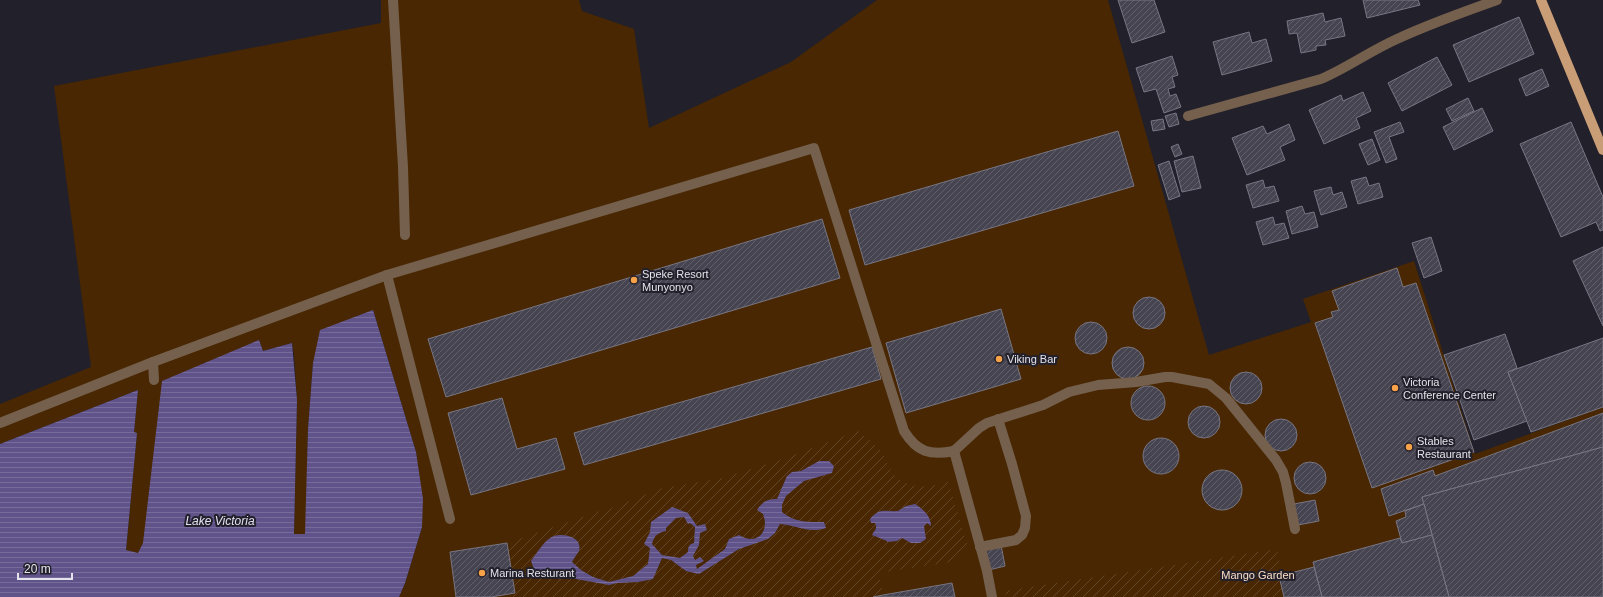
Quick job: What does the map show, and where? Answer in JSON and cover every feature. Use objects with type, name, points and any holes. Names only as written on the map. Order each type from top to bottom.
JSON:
[{"type":"main road","points":[[1541,0],[1600,135],[1603,150]]},
{"type":"lane","points":[[393,0],[405,235]]},
{"type":"lane","points":[[1188,116],[1326,77],[1395,40],[1447,18],[1496,0]]},
{"type":"lane","points":[[0,423],[153,362],[387,275],[814,148],[904,431],[909,440],[918,448],[929,453],[954,451],[979,428],[998,419],[1043,405],[1069,392],[1098,385],[1136,382],[1165,377],[1208,384],[1226,398],[1276,460],[1283,472],[1286,483],[1294,529]]},
{"type":"lane","points":[[387,275],[450,519]]},
{"type":"lane","points":[[153,362],[154,380]]},
{"type":"lane","points":[[980,547],[1016,540],[1022,535],[1025,528],[1026,516],[998,419]]},
{"type":"lane","points":[[954,451],[987,571],[992,597]]},
{"type":"lane","points":[[987,571],[992,578],[996,597]]},
{"type":"lane","points":[[986,597],[989,586]]},
{"type":"green space","name":"Speke Resort Munyonyo","points":[[381,0],[579,0],[582,11],[634,29],[649,128],[791,62],[877,0],[1108,0],[1209,355],[1311,322],[1303,299],[1414,261],[1475,454],[1603,407],[1603,597],[399,597],[405,583],[422,527],[416,452],[373,310],[313,363],[308,429],[306,534],[294,535],[297,400],[292,343],[263,351],[259,340],[138,553],[126,551],[137,433],[134,432],[138,390],[0,444],[0,404],[91,367],[54,86],[381,23]]},
{"type":"green space","points":[[858,431],[879,449],[884,455],[895,476],[901,481],[914,486],[927,486],[948,481],[967,544],[964,553],[951,562],[879,573],[883,595],[873,597],[512,597],[515,593],[507,543],[600,511],[607,510],[659,489],[722,478],[777,461]]},
{"type":"green space","name":"Mango Garden","points":[[1277,549],[1287,597],[1006,597],[1005,591]]},
{"type":"water","name":"Lake Victoria","points":[[373,310],[416,452],[423,499],[422,527],[405,583],[399,597],[0,597],[0,444],[138,390],[134,432],[137,433],[126,550],[138,553],[143,543],[162,381],[259,340],[263,351],[292,343],[297,400],[294,534],[305,534],[308,429],[313,363],[320,330]]},
{"type":"water","points":[[819,461],[829,461],[834,466],[832,473],[804,481],[786,496],[782,505],[782,512],[797,520],[824,522],[826,528],[820,530],[808,530],[780,524],[775,533],[768,539],[739,549],[699,574],[686,571],[671,560],[662,558],[653,579],[609,585],[565,577],[557,579],[544,573],[535,572],[531,561],[547,540],[554,536],[563,535],[572,537],[578,542],[579,551],[572,562],[581,570],[593,577],[609,582],[633,576],[648,564],[650,548],[644,544],[650,532],[651,522],[672,507],[688,513],[697,526],[705,524],[707,530],[700,533],[699,545],[693,556],[695,560],[700,557],[704,561],[696,565],[697,569],[725,549],[729,539],[739,535],[751,539],[760,535],[765,526],[765,521],[763,514],[757,510],[765,502],[777,499],[787,476],[792,472],[801,471]],"holes":[[[684,517],[688,524],[690,523],[695,527],[694,543],[689,546],[688,552],[680,558],[662,555],[652,544],[656,535],[666,531],[666,528],[676,518]]]},
{"type":"water","points":[[915,504],[924,511],[931,522],[931,526],[927,523],[924,526],[926,539],[920,543],[911,543],[902,538],[897,541],[887,542],[872,535],[876,527],[875,523],[871,523],[870,519],[874,515],[880,511],[898,511],[906,506]]},
{"type":"building","points":[[1118,0],[1154,0],[1165,32],[1132,43]]},
{"type":"building","points":[[1363,0],[1418,0],[1420,5],[1367,18]]},
{"type":"building","points":[[1323,13],[1325,22],[1341,18],[1345,36],[1325,40],[1326,45],[1316,46],[1316,50],[1301,53],[1297,33],[1289,34],[1287,21]]},
{"type":"building","points":[[1519,17],[1534,54],[1469,82],[1453,45]]},
{"type":"building","points":[[1249,32],[1252,43],[1266,39],[1272,61],[1222,75],[1213,42]]},
{"type":"building","points":[[1172,56],[1178,75],[1172,77],[1175,87],[1168,89],[1170,96],[1176,94],[1181,107],[1164,113],[1156,89],[1144,92],[1136,68]]},
{"type":"building","points":[[1437,57],[1452,85],[1402,111],[1388,83]]},
{"type":"building","points":[[1542,69],[1549,86],[1526,96],[1519,79]]},
{"type":"building","points":[[1363,92],[1371,111],[1356,118],[1360,128],[1324,144],[1309,110],[1341,95],[1343,101]]},
{"type":"building","points":[[1468,98],[1474,111],[1452,121],[1446,109]]},
{"type":"building","points":[[1482,108],[1493,131],[1454,150],[1443,127]]},
{"type":"building","points":[[1176,113],[1179,124],[1169,127],[1165,116]]},
{"type":"building","points":[[1163,119],[1165,129],[1153,131],[1151,121]]},
{"type":"building","points":[[1400,122],[1404,132],[1389,137],[1397,159],[1386,163],[1374,132]]},
{"type":"building","points":[[1571,122],[1603,197],[1603,230],[1600,231],[1596,222],[1561,237],[1520,144]]},
{"type":"building","points":[[1289,124],[1295,140],[1280,147],[1285,160],[1247,175],[1232,138],[1263,126],[1267,134]]},
{"type":"building","points":[[1118,131],[1134,186],[865,265],[849,210]]},
{"type":"building","points":[[1372,139],[1380,160],[1368,165],[1359,144]]},
{"type":"building","points":[[1178,144],[1182,154],[1175,157],[1171,147]]},
{"type":"building","points":[[1193,156],[1201,188],[1182,192],[1174,161]]},
{"type":"building","points":[[1169,161],[1180,196],[1169,200],[1158,165]]},
{"type":"building","points":[[1366,177],[1369,186],[1379,183],[1383,197],[1358,204],[1351,181]]},
{"type":"building","points":[[1263,180],[1265,188],[1274,186],[1279,201],[1253,208],[1246,185]]},
{"type":"building","points":[[1331,187],[1333,195],[1342,192],[1347,207],[1321,215],[1314,191]]},
{"type":"building","points":[[1302,206],[1305,214],[1314,212],[1318,227],[1292,234],[1286,211]]},
{"type":"building","points":[[1273,217],[1275,225],[1284,223],[1289,238],[1263,245],[1256,222]]},
{"type":"building","points":[[822,219],[840,278],[446,397],[428,339]]},
{"type":"building","points":[[1431,237],[1442,271],[1424,278],[1412,243]]},
{"type":"building","points":[[1603,247],[1603,326],[1573,261]]},
{"type":"building","name":"Victoria Conference Center","points":[[1397,268],[1403,287],[1416,283],[1474,452],[1372,488],[1315,323],[1333,317],[1331,312],[1339,310],[1332,291]]},
{"type":"building","points":[[1146,297],[1152,297],[1162,304],[1165,313],[1164,319],[1158,326],[1152,329],[1146,329],[1136,322],[1133,316],[1133,310],[1140,300]]},
{"type":"building","points":[[1001,309],[1021,379],[906,413],[886,343]]},
{"type":"building","points":[[1088,322],[1094,322],[1104,329],[1107,338],[1106,344],[1100,351],[1094,354],[1088,354],[1078,347],[1075,341],[1075,335],[1082,325]]},
{"type":"building","points":[[1505,334],[1517,368],[1508,372],[1527,421],[1474,440],[1444,355]]},
{"type":"building","points":[[1603,338],[1603,407],[1531,432],[1508,372]]},
{"type":"building","points":[[872,347],[881,379],[584,465],[574,433]]},
{"type":"building","points":[[1125,347],[1131,347],[1141,354],[1144,363],[1143,369],[1137,376],[1131,379],[1125,379],[1115,372],[1112,366],[1112,360],[1119,350]]},
{"type":"building","points":[[1243,372],[1249,372],[1259,379],[1262,388],[1261,394],[1255,401],[1249,404],[1243,404],[1233,397],[1230,391],[1230,385],[1237,375]]},
{"type":"building","points":[[1151,386],[1158,388],[1163,393],[1165,403],[1163,413],[1158,418],[1145,420],[1138,418],[1133,413],[1131,400],[1133,393],[1138,388]]},
{"type":"building","points":[[502,398],[517,449],[556,438],[565,469],[471,495],[448,413]]},
{"type":"building","points":[[1201,406],[1207,406],[1217,413],[1220,422],[1219,428],[1213,435],[1207,438],[1201,438],[1191,431],[1188,425],[1188,419],[1195,409]]},
{"type":"building","points":[[1603,413],[1603,447],[1422,497],[1424,504],[1389,516],[1381,489],[1433,470],[1435,476]]},
{"type":"building","points":[[1278,419],[1284,419],[1294,426],[1297,435],[1296,441],[1290,448],[1284,451],[1278,451],[1268,444],[1265,438],[1265,432],[1272,422]]},
{"type":"building","points":[[1165,438],[1174,443],[1178,449],[1178,463],[1174,469],[1165,474],[1157,474],[1148,469],[1144,463],[1143,452],[1148,443],[1154,439]]},
{"type":"building","points":[[1603,447],[1603,597],[1449,597],[1422,497]]},
{"type":"building","points":[[1307,462],[1313,462],[1322,466],[1326,478],[1322,490],[1313,494],[1307,494],[1298,490],[1294,481],[1294,475],[1298,466]]},
{"type":"building","points":[[1222,470],[1236,476],[1242,490],[1236,504],[1222,510],[1208,504],[1202,490],[1208,476]]},
{"type":"building","points":[[1315,500],[1319,521],[1298,525],[1294,504]]},
{"type":"building","points":[[1424,504],[1432,535],[1402,543],[1396,521],[1406,517],[1405,511]]},
{"type":"building","points":[[1432,535],[1449,597],[1322,597],[1313,562],[1400,538],[1402,543]]},
{"type":"building","name":"Marina Resturant","points":[[507,543],[515,593],[491,597],[456,597],[450,552]]},
{"type":"building","points":[[1001,545],[1005,566],[989,570],[985,548]]},
{"type":"building","points":[[1314,567],[1322,597],[1284,597],[1279,576]]},
{"type":"building","points":[[952,583],[955,597],[873,597],[883,595]]},
{"type":"place","name":"Speke Resort Munyonyo","points":[[634,280]]},
{"type":"place","name":"Viking Bar","points":[[999,359]]},
{"type":"place","name":"Victoria Conference Center","points":[[1395,388]]},
{"type":"place","name":"Stables Restaurant","points":[[1409,447]]},
{"type":"place","name":"Marina Resturant","points":[[482,573]]}]
